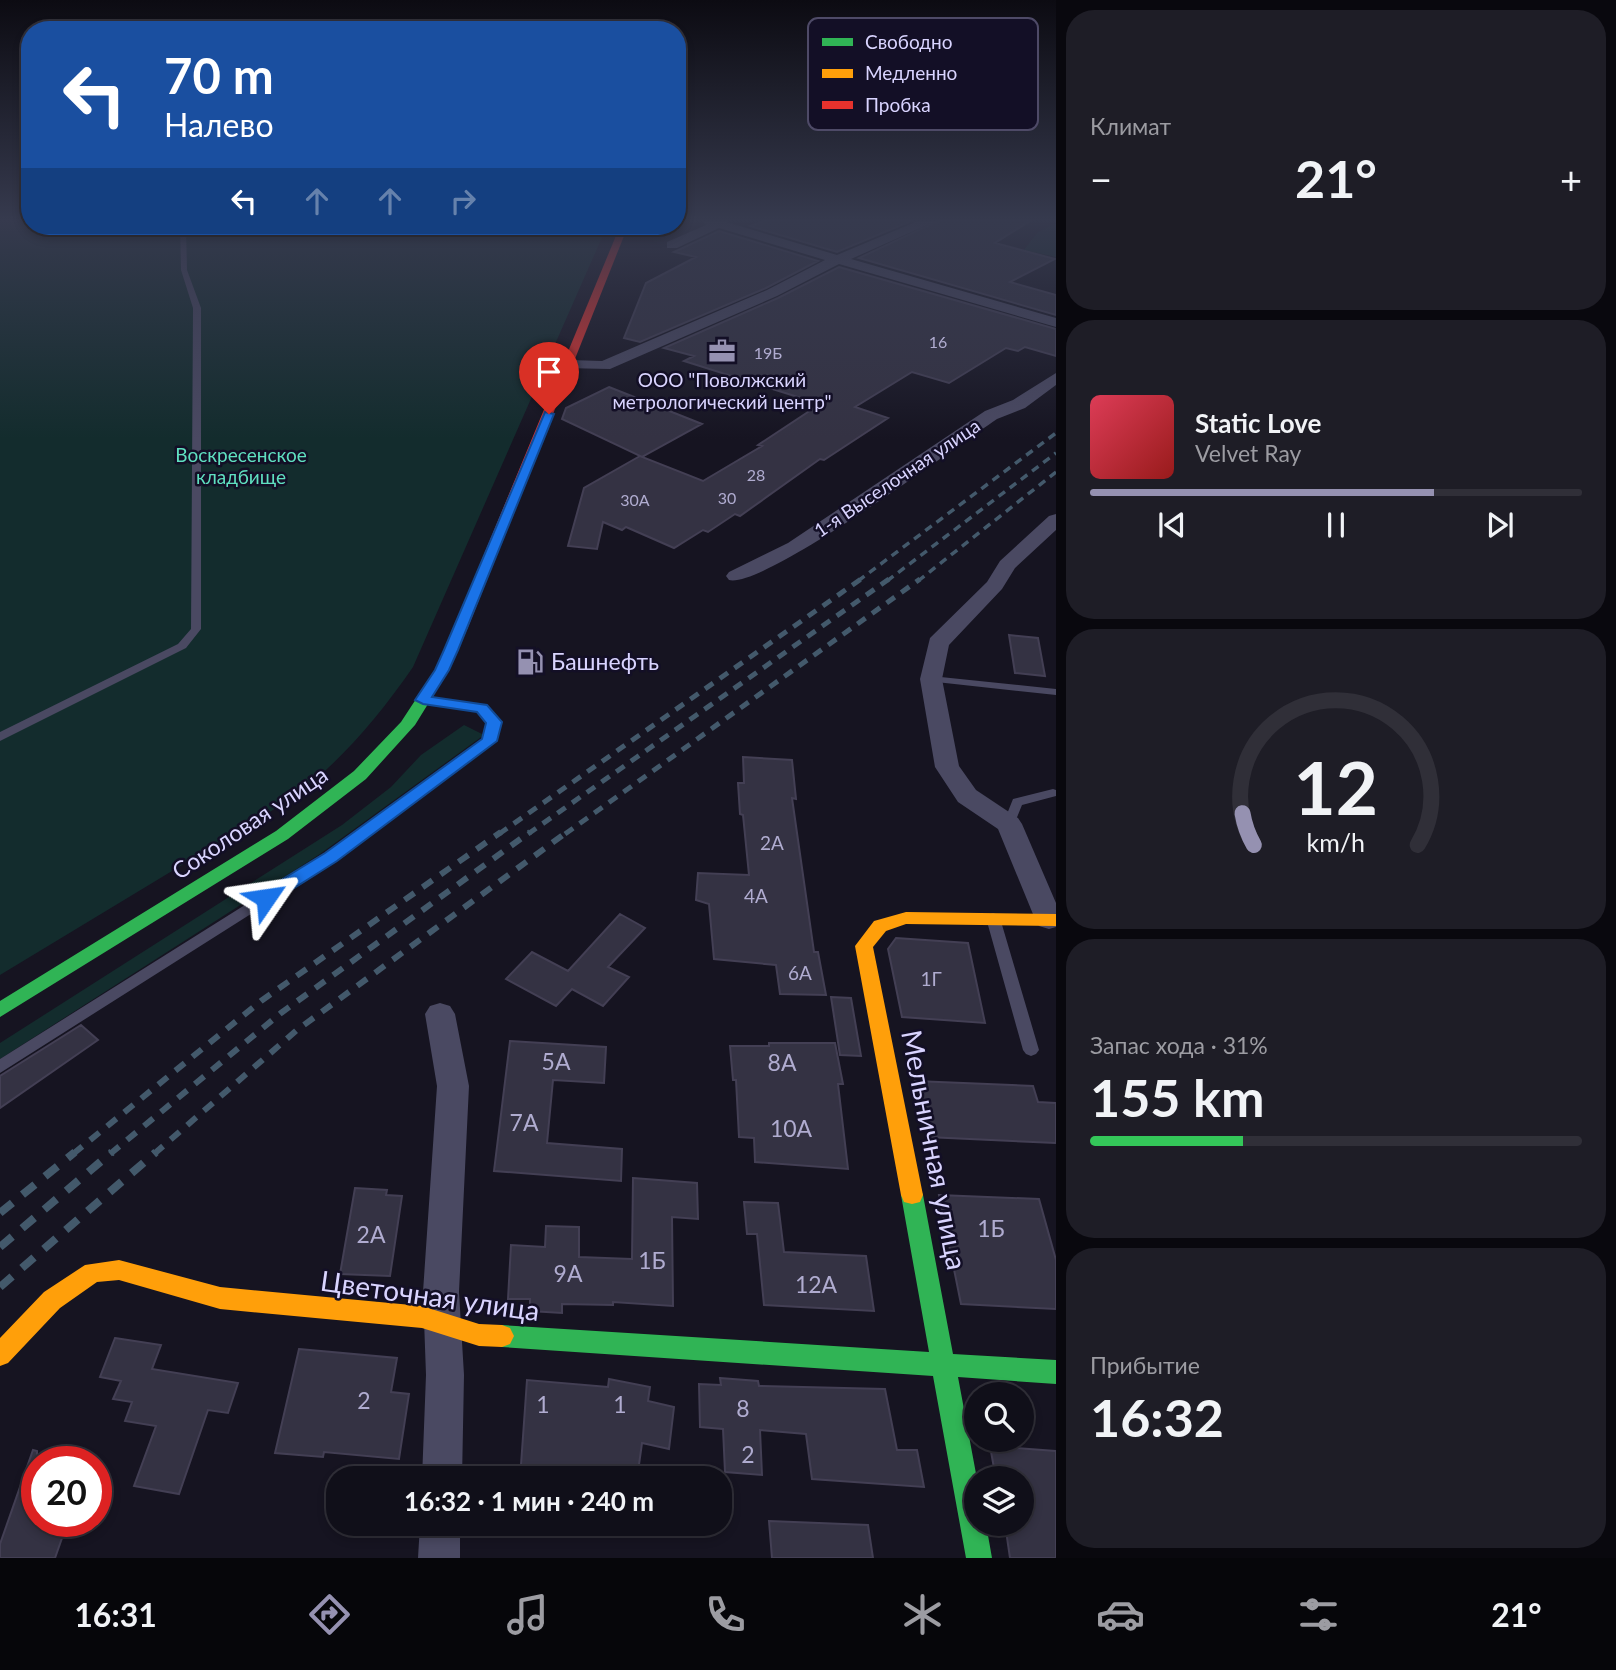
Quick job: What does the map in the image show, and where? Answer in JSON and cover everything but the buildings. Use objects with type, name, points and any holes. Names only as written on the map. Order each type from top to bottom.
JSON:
[{"type":"main road","name":"Соколовая улица","points":[[0,1010],[317,811],[360,775],[407,725],[442,670],[463,624],[597,294]]},
{"type":"main road","name":"Мельничная улица","points":[[979,1558],[945,1364],[864,946],[880,926],[906,918],[1052,920]]},
{"type":"main road","name":"Цветочная улица","points":[[0,1354],[52,1300],[93,1272],[119,1270],[220,1298],[422,1317],[480,1335],[1056,1372]]},
{"type":"street","points":[[569,365],[604,366],[770,294]]},
{"type":"street","points":[[958,294],[1056,323]]},
{"type":"street","name":"1-я Выселочная улица","points":[[736,576],[795,547],[991,415],[1019,404],[1056,378]]},
{"type":"street","points":[[1009,824],[967,796],[947,767],[931,679],[938,643],[995,585],[1007,565],[1056,520]]},
{"type":"street","name":"Мельничная улица","points":[[1009,824],[1052,920]]},
{"type":"street","points":[[440,1014],[453,1086],[441,1292],[444,1324],[442,1466]]},
{"type":"street","points":[[439,1558],[440,1536]]},
{"type":"lane","points":[[0,737],[183,646],[196,629],[197,308],[192,294]]},
{"type":"lane","points":[[931,679],[1056,692]]},
{"type":"lane","points":[[0,1067],[331,857],[490,741],[494,722],[481,708],[423,700]]},
{"type":"lane","points":[[1009,824],[1017,802],[1053,793]]},
{"type":"lane","points":[[993,918],[1031,1050]]},
{"type":"green space","name":"Воскресенское кладбище","points":[[0,294],[577,294],[413,667],[373,720],[330,766],[296,796],[0,975]]},
{"type":"green space","points":[[464,725],[484,735],[320,854],[0,1059],[0,1043],[342,825],[391,787],[421,755]]},
{"type":"railway","points":[[858,581],[1056,433]]},
{"type":"railway","points":[[887,581],[1056,453]]},
{"type":"railway","points":[[918,581],[1056,472]]},
{"type":"railway","points":[[499,834],[861,579]]},
{"type":"railway","points":[[528,834],[889,579]]},
{"type":"railway","points":[[565,834],[920,579]]},
{"type":"railway","points":[[73,1154],[261,1001],[501,832]]},
{"type":"railway","points":[[110,1154],[281,1013],[530,832]]},
{"type":"railway","points":[[154,1154],[297,1030],[567,832]]},
{"type":"railway","points":[[0,1213],[75,1152]]},
{"type":"railway","points":[[0,1247],[112,1152]]},
{"type":"railway","points":[[0,1287],[156,1152]]},
{"type":"traffic: fast","points":[[0,1010],[282,835],[360,775],[407,725],[442,670],[461,627]]},
{"type":"traffic: fast","points":[[912,1195],[979,1558]]},
{"type":"traffic: fast","points":[[502,1336],[1056,1372]]},
{"type":"traffic: slow","points":[[912,1195],[864,946],[880,926],[906,918],[1056,920]]},
{"type":"traffic: slow","points":[[0,1355],[52,1300],[93,1272],[119,1270],[220,1298],[422,1317],[479,1335],[502,1336]]},
{"type":"traffic: jam","points":[[461,627],[596,294]]},
{"type":"place","name":"ООО \"Поволжский метрологический центр\"","points":[[722,351]]},
{"type":"place","name":"Башнефть","points":[[530,662]]},
{"type":"route","points":[[266,898],[331,857],[490,741],[494,722],[481,708],[423,700],[451,650],[549,414]]}]
